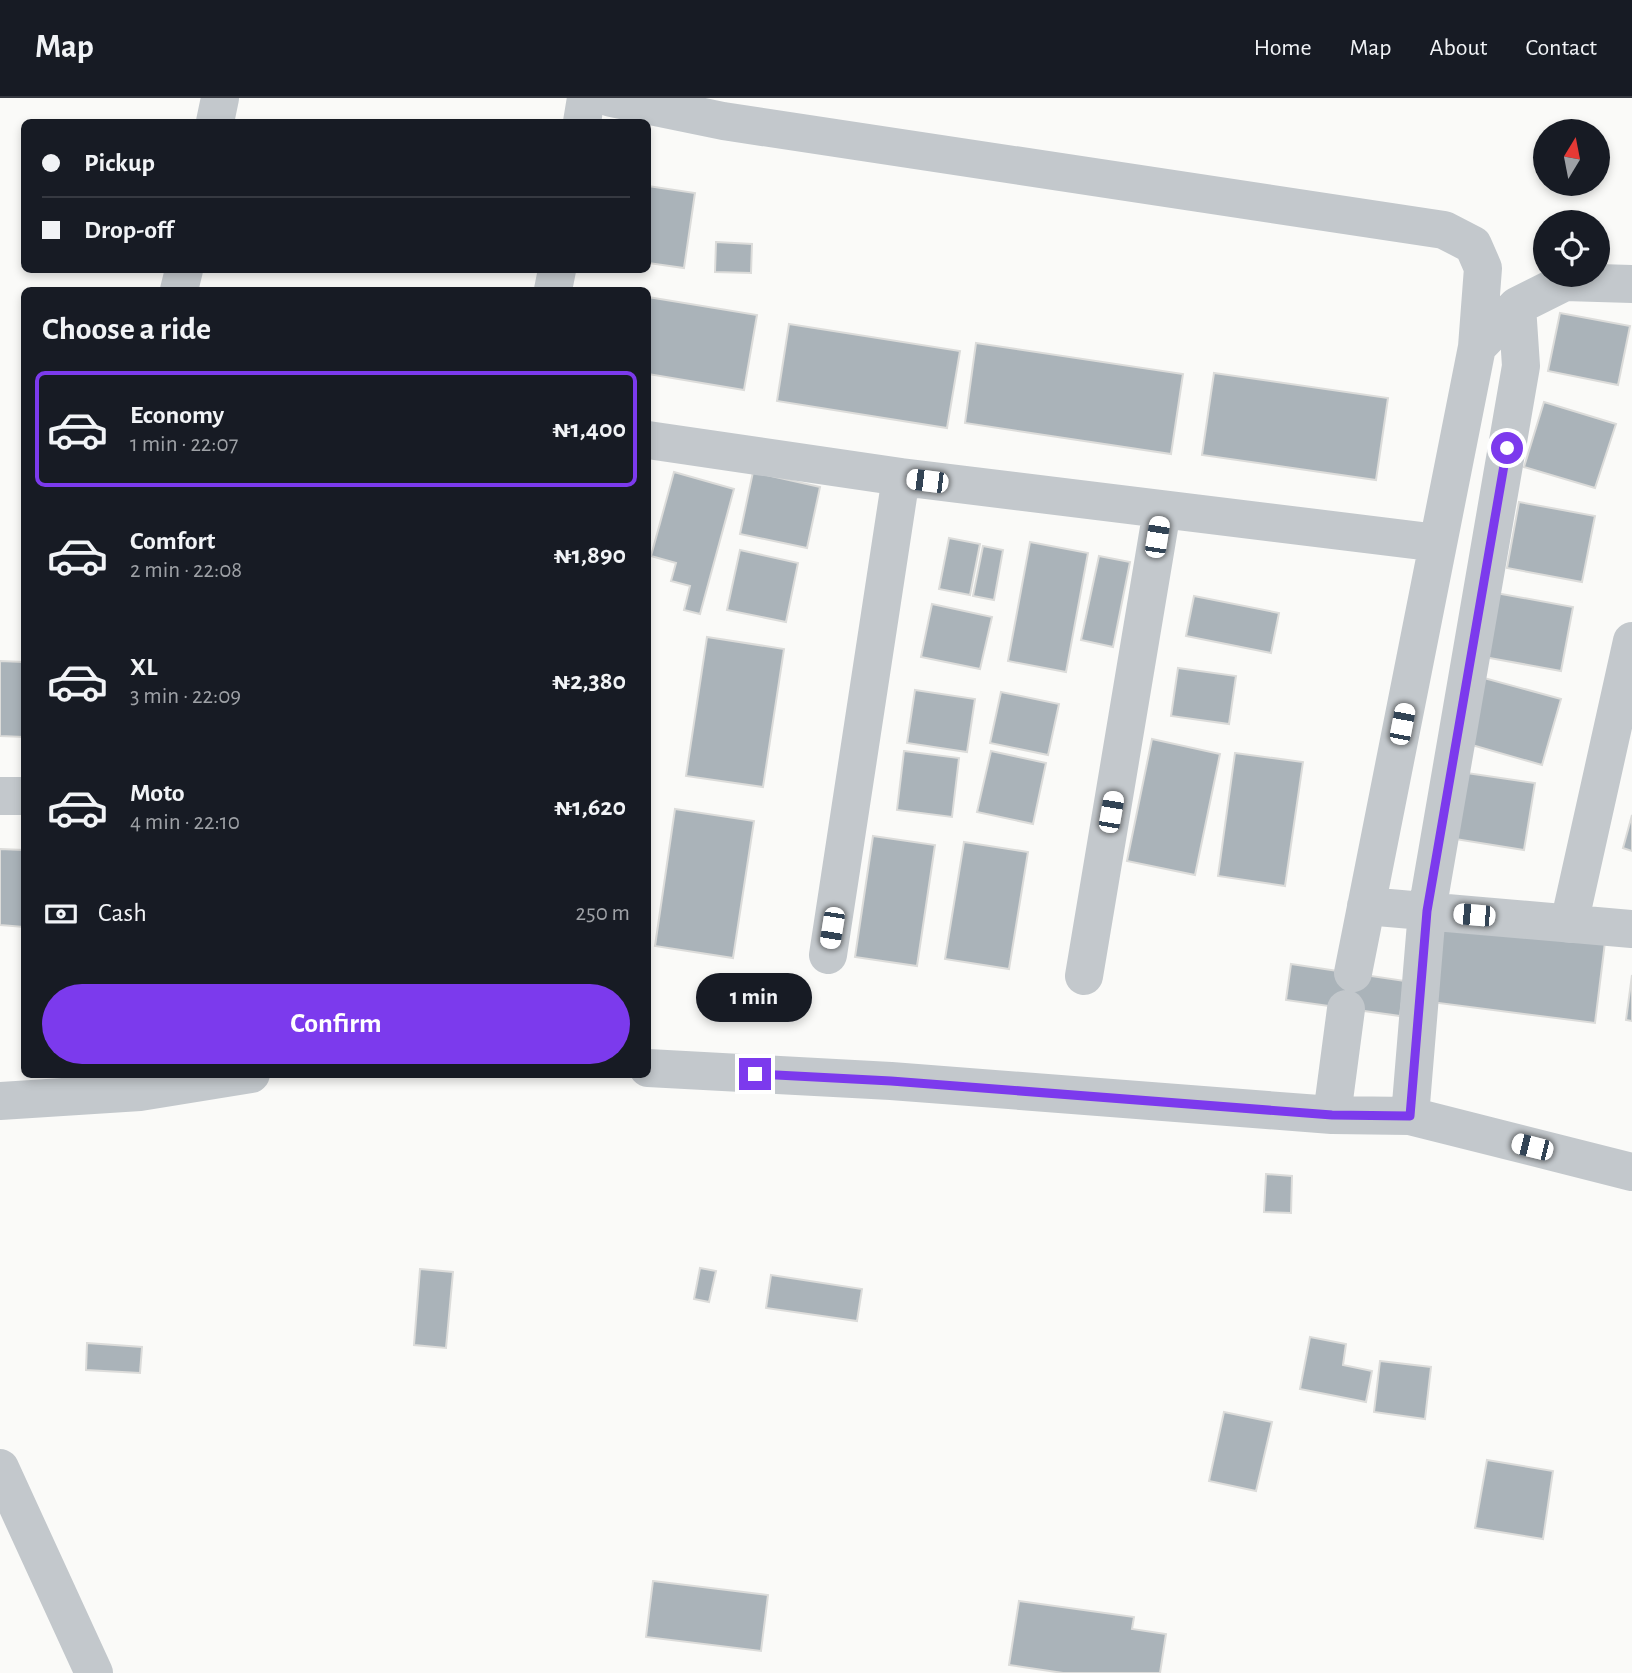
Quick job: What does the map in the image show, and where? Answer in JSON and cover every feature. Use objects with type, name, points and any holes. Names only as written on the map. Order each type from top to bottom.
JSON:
[{"type":"street","points":[[216,119],[220,98]]},
{"type":"street","points":[[582,119],[586,98]]},
{"type":"street","points":[[611,98],[723,121],[1444,230],[1473,245],[1483,268],[1477,347],[1349,991],[1332,1115]]},
{"type":"street","points":[[1477,347],[1517,306],[1565,282],[1632,284]]},
{"type":"street","points":[[1410,1116],[1427,911],[1521,366],[1517,306]]},
{"type":"street","points":[[651,440],[901,477],[1438,543]]},
{"type":"street","points":[[828,955],[901,477]]},
{"type":"street","points":[[1084,976],[1162,509]]},
{"type":"street","points":[[1569,924],[1632,641]]},
{"type":"street","points":[[0,796],[21,796]]},
{"type":"street","points":[[1366,906],[1632,929]]},
{"type":"street","points":[[651,1068],[891,1081],[1332,1115],[1410,1116],[1632,1172]]},
{"type":"street","points":[[0,1101],[140,1091],[225,1078]]},
{"type":"street","points":[[0,1468],[94,1673]]},
{"type":"building","points":[[651,186],[695,193],[684,268],[651,263]]},
{"type":"building","points":[[716,242],[752,244],[751,273],[715,272]]},
{"type":"building","points":[[651,297],[757,315],[744,390],[651,374]]},
{"type":"building","points":[[1560,313],[1630,326],[1618,385],[1548,371]]},
{"type":"building","points":[[789,324],[960,351],[947,428],[777,401]]},
{"type":"building","points":[[976,343],[1183,374],[1171,454],[965,423]]},
{"type":"building","points":[[1214,373],[1388,398],[1376,480],[1202,455]]},
{"type":"building","points":[[1544,402],[1616,424],[1595,488],[1524,467]]},
{"type":"building","points":[[674,472],[734,489],[700,614],[684,610],[690,586],[671,581],[676,563],[651,556]]},
{"type":"building","points":[[753,472],[820,487],[807,548],[740,534]]},
{"type":"building","points":[[1519,502],[1595,516],[1582,582],[1507,568]]},
{"type":"building","points":[[949,538],[980,544],[970,595],[939,589]]},
{"type":"building","points":[[1030,542],[1088,553],[1066,672],[1008,661]]},
{"type":"building","points":[[983,546],[1003,550],[994,600],[973,596]]},
{"type":"building","points":[[740,550],[798,563],[786,622],[727,610]]},
{"type":"building","points":[[1099,556],[1130,562],[1113,647],[1081,640]]},
{"type":"building","points":[[1496,593],[1573,607],[1561,671],[1484,657]]},
{"type":"building","points":[[1194,596],[1279,613],[1271,653],[1186,636]]},
{"type":"building","points":[[932,604],[992,617],[980,669],[921,657]]},
{"type":"building","points":[[707,637],[784,649],[763,787],[686,776]]},
{"type":"building","points":[[0,661],[21,662],[21,737],[0,736]]},
{"type":"building","points":[[1178,668],[1236,676],[1229,724],[1171,716]]},
{"type":"building","points":[[1484,678],[1561,699],[1542,765],[1465,743]]},
{"type":"building","points":[[915,690],[975,699],[967,752],[907,743]]},
{"type":"building","points":[[1001,692],[1059,704],[1048,755],[990,743]]},
{"type":"building","points":[[1152,739],[1220,754],[1195,875],[1127,861]]},
{"type":"building","points":[[904,751],[959,758],[952,817],[897,810]]},
{"type":"building","points":[[991,751],[1046,763],[1033,824],[977,812]]},
{"type":"building","points":[[1235,753],[1303,762],[1285,886],[1218,876]]},
{"type":"building","points":[[1460,772],[1535,783],[1524,850],[1449,838]]},
{"type":"building","points":[[675,809],[754,821],[733,958],[655,946]]},
{"type":"building","points":[[1632,815],[1632,851],[1623,848]]},
{"type":"building","points":[[873,836],[935,845],[917,966],[855,957]]},
{"type":"building","points":[[964,842],[1028,852],[1009,969],[945,959]]},
{"type":"building","points":[[0,849],[21,850],[21,927],[0,925]]},
{"type":"building","points":[[1434,920],[1605,942],[1595,1023],[1423,1001]]},
{"type":"building","points":[[1291,964],[1405,981],[1400,1016],[1286,1000]]},
{"type":"building","points":[[1632,975],[1632,1021],[1626,1020]]},
{"type":"building","points":[[1266,1174],[1292,1176],[1291,1213],[1264,1212]]},
{"type":"building","points":[[700,1268],[716,1271],[709,1302],[694,1299]]},
{"type":"building","points":[[420,1269],[453,1272],[446,1348],[414,1345]]},
{"type":"building","points":[[771,1275],[862,1289],[857,1321],[766,1308]]},
{"type":"building","points":[[1310,1337],[1346,1344],[1343,1365],[1372,1371],[1366,1402],[1300,1389]]},
{"type":"building","points":[[87,1343],[142,1347],[140,1373],[86,1370]]},
{"type":"building","points":[[1380,1361],[1431,1367],[1425,1419],[1374,1412]]},
{"type":"building","points":[[1224,1412],[1272,1422],[1256,1491],[1209,1481]]},
{"type":"building","points":[[1487,1460],[1553,1471],[1543,1539],[1475,1528]]},
{"type":"building","points":[[653,1581],[768,1595],[761,1651],[646,1637]]},
{"type":"building","points":[[1019,1601],[1134,1617],[1132,1629],[1166,1634],[1160,1673],[1063,1673],[1009,1665]]},
{"type":"route","points":[[755,1074],[891,1081],[1332,1115],[1410,1116],[1427,911],[1507,448]]}]
